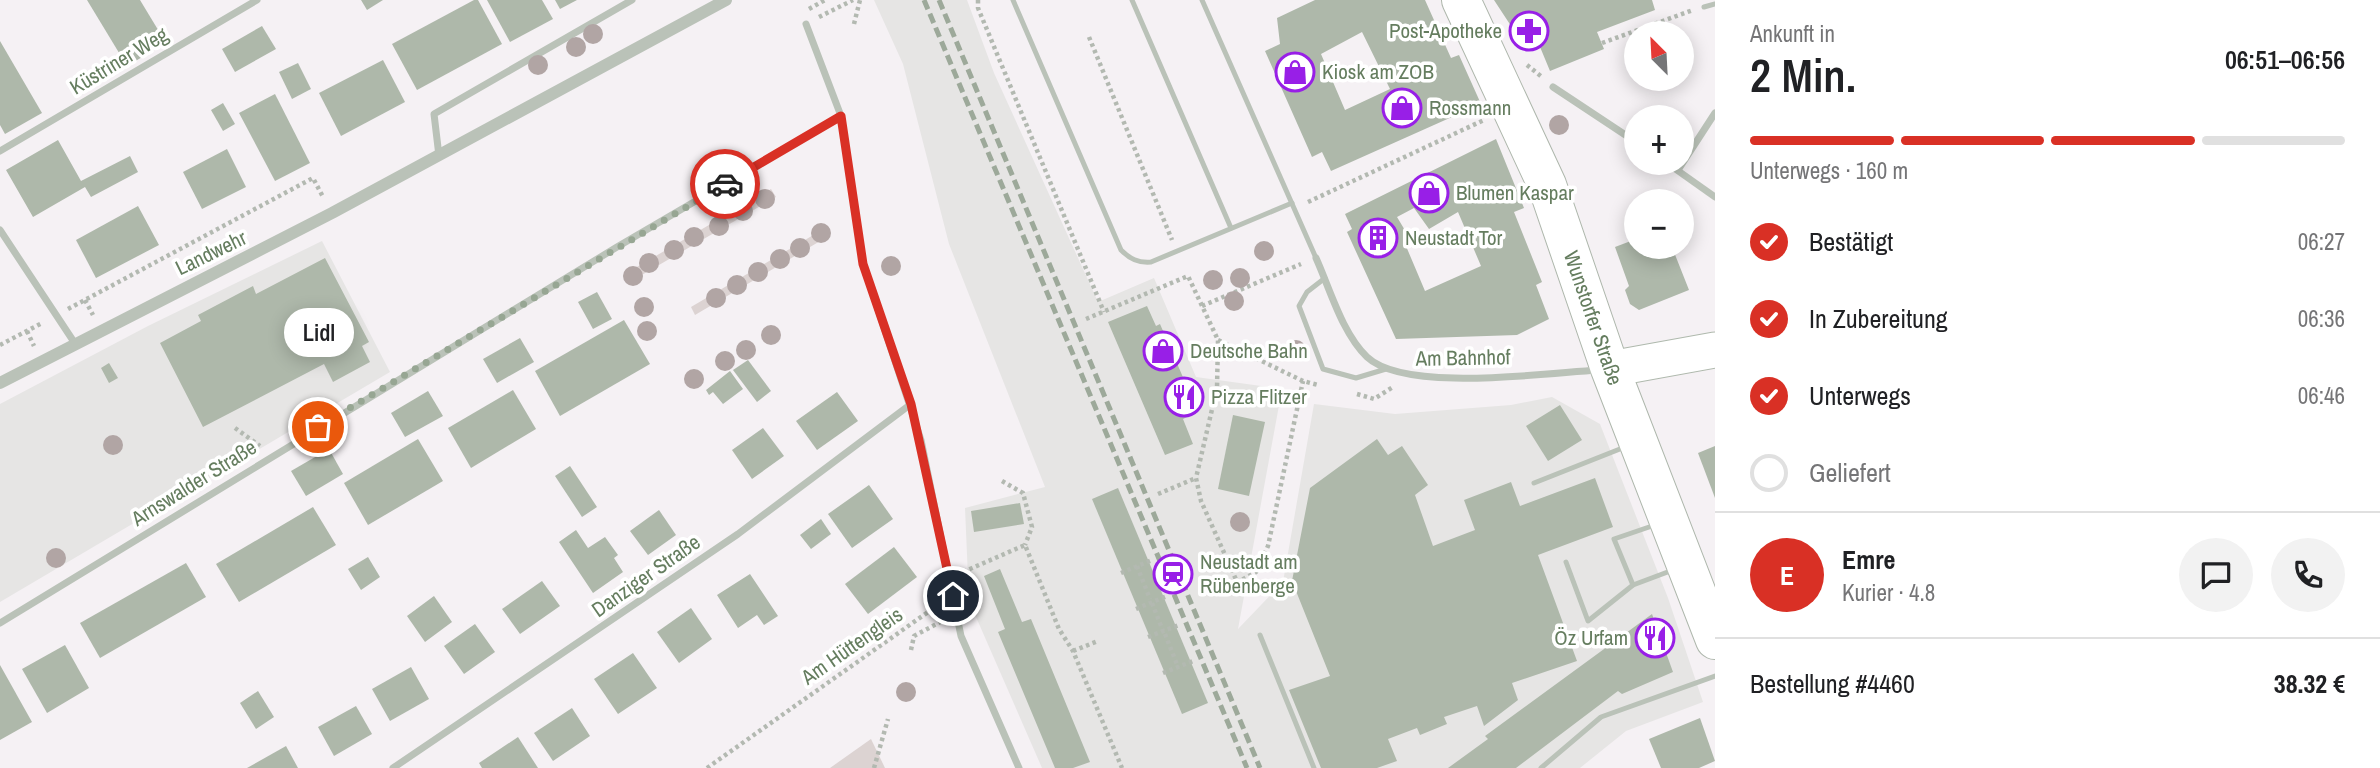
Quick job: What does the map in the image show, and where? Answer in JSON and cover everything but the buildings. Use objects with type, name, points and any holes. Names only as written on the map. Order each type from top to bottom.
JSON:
[{"type":"main road","name":"Wunstorfer Straße","points":[[1461,0],[1547,185],[1610,369],[1715,640]]},
{"type":"main road","points":[[1610,369],[1715,351]]},
{"type":"street","name":"Küstriner Weg","points":[[0,151],[257,0]]},
{"type":"street","points":[[439,156],[434,114],[632,0]]},
{"type":"street","name":"Landwehr","points":[[0,383],[74,342],[332,213],[726,0]]},
{"type":"street","points":[[806,24],[841,116],[863,264],[911,404],[965,648],[1019,768]]},
{"type":"street","points":[[1553,87],[1624,134]]},
{"type":"street","points":[[1694,145],[1715,113]]},
{"type":"street","name":"Arnswalder Straße","points":[[0,623],[272,455],[841,116]]},
{"type":"street","points":[[1685,175],[1715,197]]},
{"type":"street","points":[[0,230],[74,342]]},
{"type":"street","name":"Am Bahnhof","points":[[1316,258],[1354,341],[1368,358],[1386,369],[1408,376],[1456,377],[1610,369]]},
{"type":"street","name":"Danziger Straße","points":[[393,768],[738,534],[911,404]]},
{"type":"lane","points":[[1013,0],[1121,250],[1135,261],[1145,262],[1293,206]]},
{"type":"lane","points":[[1132,0],[1231,228]]},
{"type":"lane","name":"Am Bahnhof","points":[[1202,0],[1316,258]]},
{"type":"lane","points":[[1703,7],[1715,4]]},
{"type":"lane","points":[[1325,278],[1307,292],[1298,306],[1323,369],[1356,378],[1386,369]]},
{"type":"lane","points":[[1534,483],[1637,442]]},
{"type":"lane","points":[[1633,585],[1614,539],[1668,520]]},
{"type":"lane","points":[[1566,562],[1588,621],[1633,585],[1686,565]]},
{"type":"lane","points":[[1259,635],[1314,768]]},
{"type":"lane","points":[[1541,768],[1601,717],[1715,676]]},
{"type":"path","points":[[806,24],[853,0]]},
{"type":"path","points":[[854,24],[860,0]]},
{"type":"path","points":[[978,0],[978,8],[1104,312]]},
{"type":"path","points":[[1602,43],[1703,7]]},
{"type":"path","points":[[1089,37],[1217,340],[1217,388],[1196,478],[1201,501],[1238,584]]},
{"type":"path","points":[[1525,63],[1553,87]]},
{"type":"path","points":[[1293,206],[1513,107]]},
{"type":"path","points":[[0,345],[313,178],[332,213]]},
{"type":"path","points":[[1202,306],[1316,258]]},
{"type":"path","points":[[1086,319],[1188,276]]},
{"type":"path","points":[[1217,340],[1303,381],[1268,546],[1256,572],[1218,593]]},
{"type":"path","points":[[235,428],[272,455]]},
{"type":"path","points":[[1158,494],[1196,478]]},
{"type":"path","points":[[1002,481],[1023,493],[1032,527],[1025,545],[1059,629],[1073,650],[1122,768]]},
{"type":"path","name":"Am Hüttengleis","points":[[707,768],[953,596],[964,571],[1025,545]]},
{"type":"path","points":[[1121,573],[1152,560]]},
{"type":"path","points":[[1137,566],[1178,667]]},
{"type":"path","points":[[1136,608],[1167,596]]},
{"type":"path","points":[[911,650],[914,636],[956,613]]},
{"type":"path","points":[[1148,637],[1179,625]]},
{"type":"path","points":[[1073,650],[1098,641]]},
{"type":"path","points":[[1163,673],[1194,661]]},
{"type":"path","points":[[874,768],[888,719]]},
{"type":"shaded area","points":[[874,0],[967,0],[994,73],[1098,302],[1154,278],[1196,377],[1282,389],[1238,629],[1283,582],[1314,404],[1395,414],[1511,405],[1552,397],[1600,424],[1668,598],[1703,702],[1626,731],[1580,768],[1042,768],[969,601],[965,508],[1045,487],[949,244],[903,64]]},
{"type":"shaded area","points":[[771,189],[776,197],[628,283],[623,275]]},
{"type":"shaded area","points":[[827,227],[827,237],[695,315],[691,307]]},
{"type":"shaded area","points":[[322,241],[390,372],[0,602],[0,404],[148,326]]},
{"type":"shaded area","points":[[871,739],[885,768],[830,768]]},
{"type":"railway","points":[[924,0],[1247,768]]},
{"type":"railway","points":[[939,0],[1260,768]]},
{"type":"way so far","points":[[318,427],[725,184]]},
{"type":"place","name":"Post-Apotheke","points":[[1529,31]]},
{"type":"place","name":"Kiosk am ZOB","points":[[1295,72]]},
{"type":"place","name":"Rossmann","points":[[1402,108]]},
{"type":"place","name":"Blumen Kaspar","points":[[1429,193]]},
{"type":"place","name":"Neustadt Tor","points":[[1378,238]]},
{"type":"place","name":"Deutsche Bahn","points":[[1163,351]]},
{"type":"place","name":"Pizza Flitzer","points":[[1184,397]]},
{"type":"place","name":"Lidl","points":[[318,427]]},
{"type":"place","name":"Neustadt am Rübenberge","points":[[1173,574]]},
{"type":"place","name":"Öz Urfam","points":[[1655,638]]},
{"type":"route","points":[[725,184],[841,116],[863,264],[921,440],[953,596]]}]
